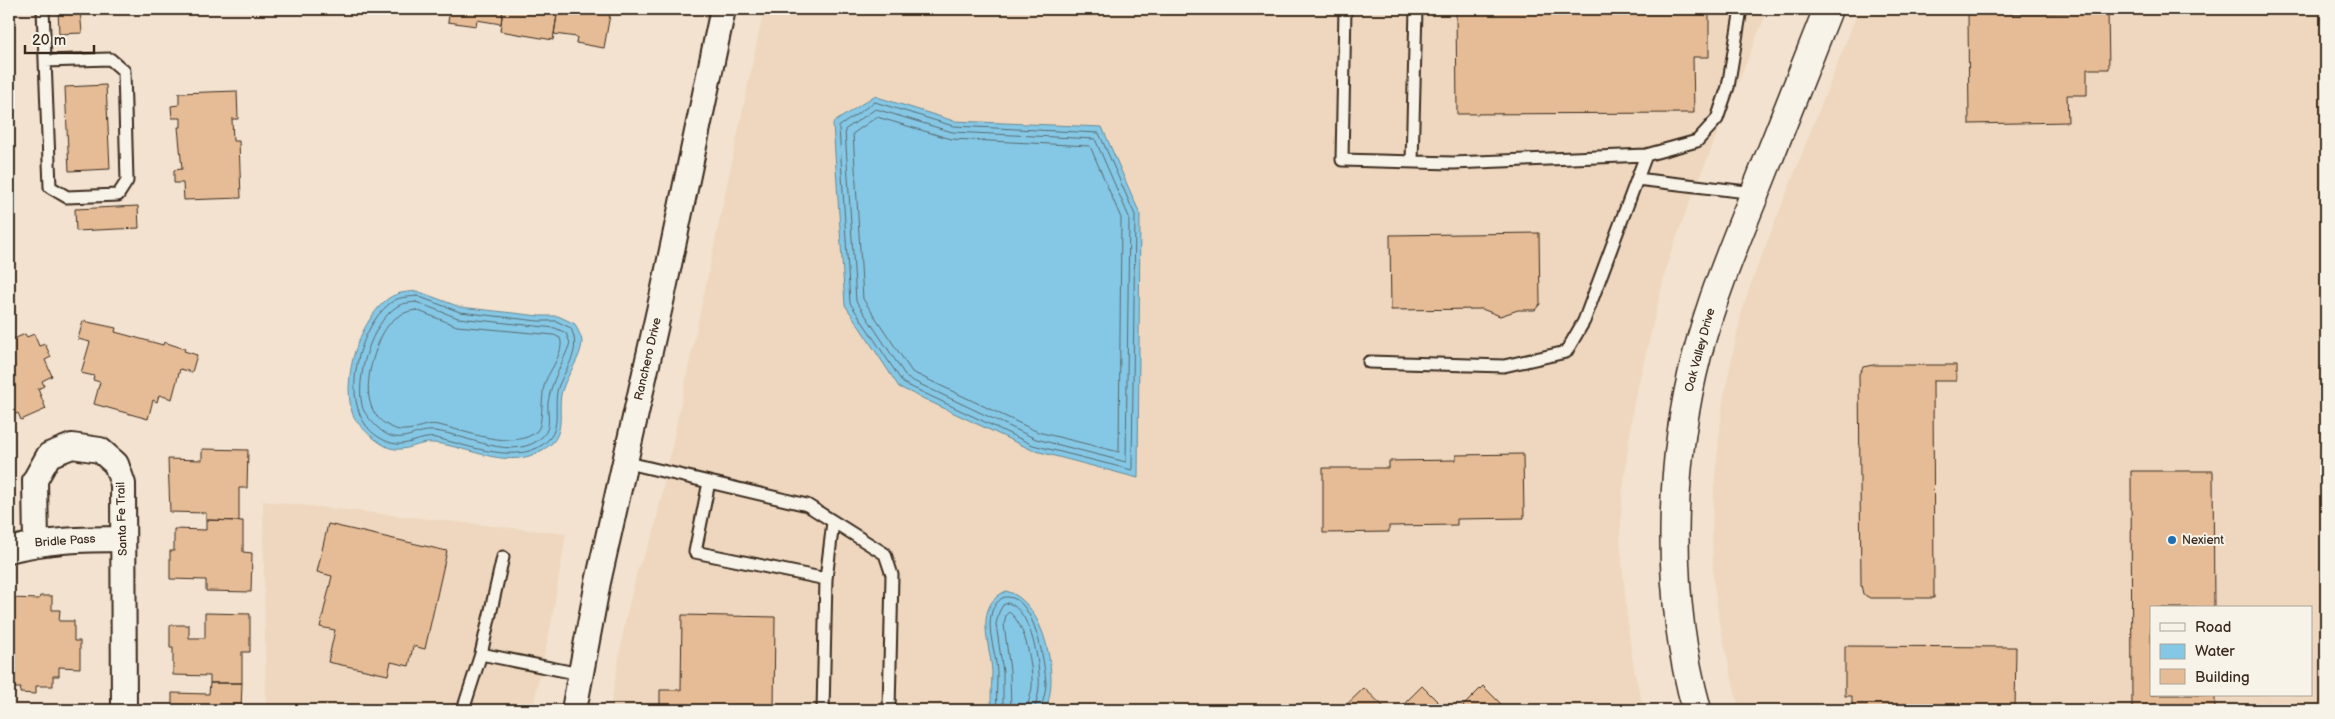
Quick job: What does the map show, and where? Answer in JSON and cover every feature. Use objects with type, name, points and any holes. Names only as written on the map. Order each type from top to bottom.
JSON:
[{"type":"street","name":"Ranchero Drive","points":[[574,710],[624,462],[663,293],[722,9]]},
{"type":"street","name":"Oak Valley Drive","points":[[1697,710],[1681,636],[1677,594],[1676,518],[1679,450],[1697,356],[1709,313],[1736,239],[1828,9]]},
{"type":"street","name":"Santa Fe Trail","points":[[36,542],[35,480],[49,455],[72,446],[100,450],[116,464],[123,484],[124,710]]},
{"type":"street","name":"Bridle Pass","points":[[9,550],[36,542],[65,539],[123,539]]},
{"type":"lane","points":[[43,9],[45,61],[50,187],[67,196],[118,195],[127,180],[124,71],[110,59],[45,61]]},
{"type":"lane","points":[[1345,9],[1342,160],[1453,163],[1646,155],[1697,141],[1717,119],[1732,68],[1741,9]]},
{"type":"lane","points":[[1412,162],[1416,9]]},
{"type":"lane","points":[[1369,362],[1504,366],[1566,352],[1584,321],[1646,155]]},
{"type":"lane","points":[[1637,179],[1755,193]]},
{"type":"lane","points":[[624,462],[807,505],[885,554],[892,575],[889,710]]},
{"type":"lane","points":[[709,482],[695,552],[826,579]]},
{"type":"lane","points":[[823,710],[826,579],[833,522]]},
{"type":"lane","points":[[464,710],[481,654],[503,557]]},
{"type":"lane","points":[[481,654],[580,674]]},
{"type":"shaded area","points":[[764,9],[1768,9],[1688,206],[1668,261],[1633,407],[1622,499],[1620,540],[1634,671],[1644,710],[610,710],[626,617],[638,568],[653,536]]},
{"type":"shaded area","points":[[1859,9],[2326,9],[2326,710],[1739,710],[1719,620],[1713,575],[1712,533],[1714,488],[1723,401],[1741,315],[1753,278]]},
{"type":"shaded area","points":[[263,501],[566,534],[551,624],[532,710],[266,710]]},
{"type":"water","points":[[874,96],[954,121],[1102,127],[1140,214],[1138,478],[1032,450],[899,387],[845,305],[833,123]]},
{"type":"water","points":[[417,291],[460,307],[539,316],[558,316],[575,324],[582,340],[581,348],[563,388],[560,402],[559,430],[551,444],[531,456],[517,458],[490,456],[434,443],[396,449],[385,446],[362,428],[352,412],[349,395],[352,361],[357,345],[367,324],[383,303],[397,294]]},
{"type":"water","points":[[1006,591],[1019,597],[1030,609],[1039,624],[1046,642],[1051,680],[1045,710],[992,710],[992,671],[986,626],[987,616],[990,606],[996,598]]},
{"type":"building","points":[[58,9],[80,9],[82,33],[59,34]]},
{"type":"building","points":[[450,9],[503,9],[501,24],[477,20],[476,26],[448,22]]},
{"type":"building","points":[[503,9],[558,9],[553,40],[500,31]]},
{"type":"building","points":[[558,9],[611,9],[604,48],[576,43],[577,37],[554,34]]},
{"type":"building","points":[[1456,9],[1709,9],[1709,57],[1693,57],[1694,113],[1457,114]]},
{"type":"building","points":[[2108,12],[2109,69],[2087,69],[2087,95],[2067,95],[2068,122],[1969,124],[1968,14]]},
{"type":"building","points":[[106,85],[110,169],[69,171],[65,87]]},
{"type":"building","points":[[237,91],[238,119],[232,119],[233,141],[239,141],[241,198],[184,200],[183,183],[174,183],[174,170],[182,169],[178,127],[181,127],[181,118],[172,118],[171,106],[179,105],[179,93]]},
{"type":"building","points":[[138,206],[139,228],[76,231],[75,209]]},
{"type":"building","points":[[1539,233],[1540,304],[1535,310],[1518,310],[1500,316],[1482,309],[1391,310],[1390,235]]},
{"type":"building","points":[[83,321],[116,328],[115,332],[163,345],[164,342],[185,349],[184,351],[197,355],[192,372],[180,369],[172,399],[159,395],[157,402],[153,400],[148,419],[94,404],[100,382],[93,380],[94,376],[81,373],[90,342],[78,339]]},
{"type":"building","points":[[25,334],[27,337],[34,334],[39,346],[45,344],[51,357],[45,360],[52,376],[42,381],[44,386],[38,389],[46,409],[21,420],[18,413],[9,417],[9,341]]},
{"type":"building","points":[[1873,365],[1956,365],[1956,381],[1933,381],[1934,598],[1870,598],[1863,594],[1861,585],[1859,374],[1863,367]]},
{"type":"building","points":[[202,449],[248,450],[247,488],[239,488],[239,521],[206,520],[206,513],[170,512],[168,459],[202,460]]},
{"type":"building","points":[[1523,454],[1524,518],[1457,519],[1457,525],[1389,526],[1389,532],[1323,533],[1323,468],[1389,468],[1389,461],[1456,460],[1456,455]]},
{"type":"building","name":"Nexient","points":[[2131,471],[2213,471],[2214,606],[2150,606],[2150,696],[2215,696],[2215,710],[2132,710]]},
{"type":"building","points":[[206,520],[243,521],[243,552],[252,553],[251,592],[206,591],[206,580],[170,579],[170,551],[174,551],[174,529],[206,530]]},
{"type":"building","points":[[328,524],[447,551],[425,649],[413,646],[409,666],[391,662],[388,675],[328,662],[335,630],[320,627],[332,576],[317,572]]},
{"type":"building","points":[[40,596],[52,596],[52,610],[60,610],[59,621],[74,621],[74,641],[80,641],[80,668],[59,667],[59,676],[53,676],[53,686],[36,686],[36,694],[20,693],[21,688],[9,688],[10,598],[39,599]]},
{"type":"building","points":[[205,613],[250,614],[250,652],[242,652],[242,683],[210,683],[210,676],[173,675],[173,648],[170,648],[170,625],[189,625],[189,638],[205,638]]},
{"type":"building","points":[[682,615],[775,617],[774,710],[660,710],[660,690],[681,690]]},
{"type":"building","points":[[1845,646],[2016,647],[2015,710],[1865,710],[1865,707],[1852,707],[1852,696],[1845,696]]},
{"type":"building","points":[[210,683],[242,683],[241,710],[172,710],[172,693],[209,694]]},
{"type":"building","points":[[1422,686],[1446,710],[1398,710]]},
{"type":"building","points":[[1483,686],[1507,710],[1459,710]]},
{"type":"building","points":[[1364,688],[1387,710],[1341,710]]},
{"type":"place","name":"Nexient","points":[[2172,540]]}]
